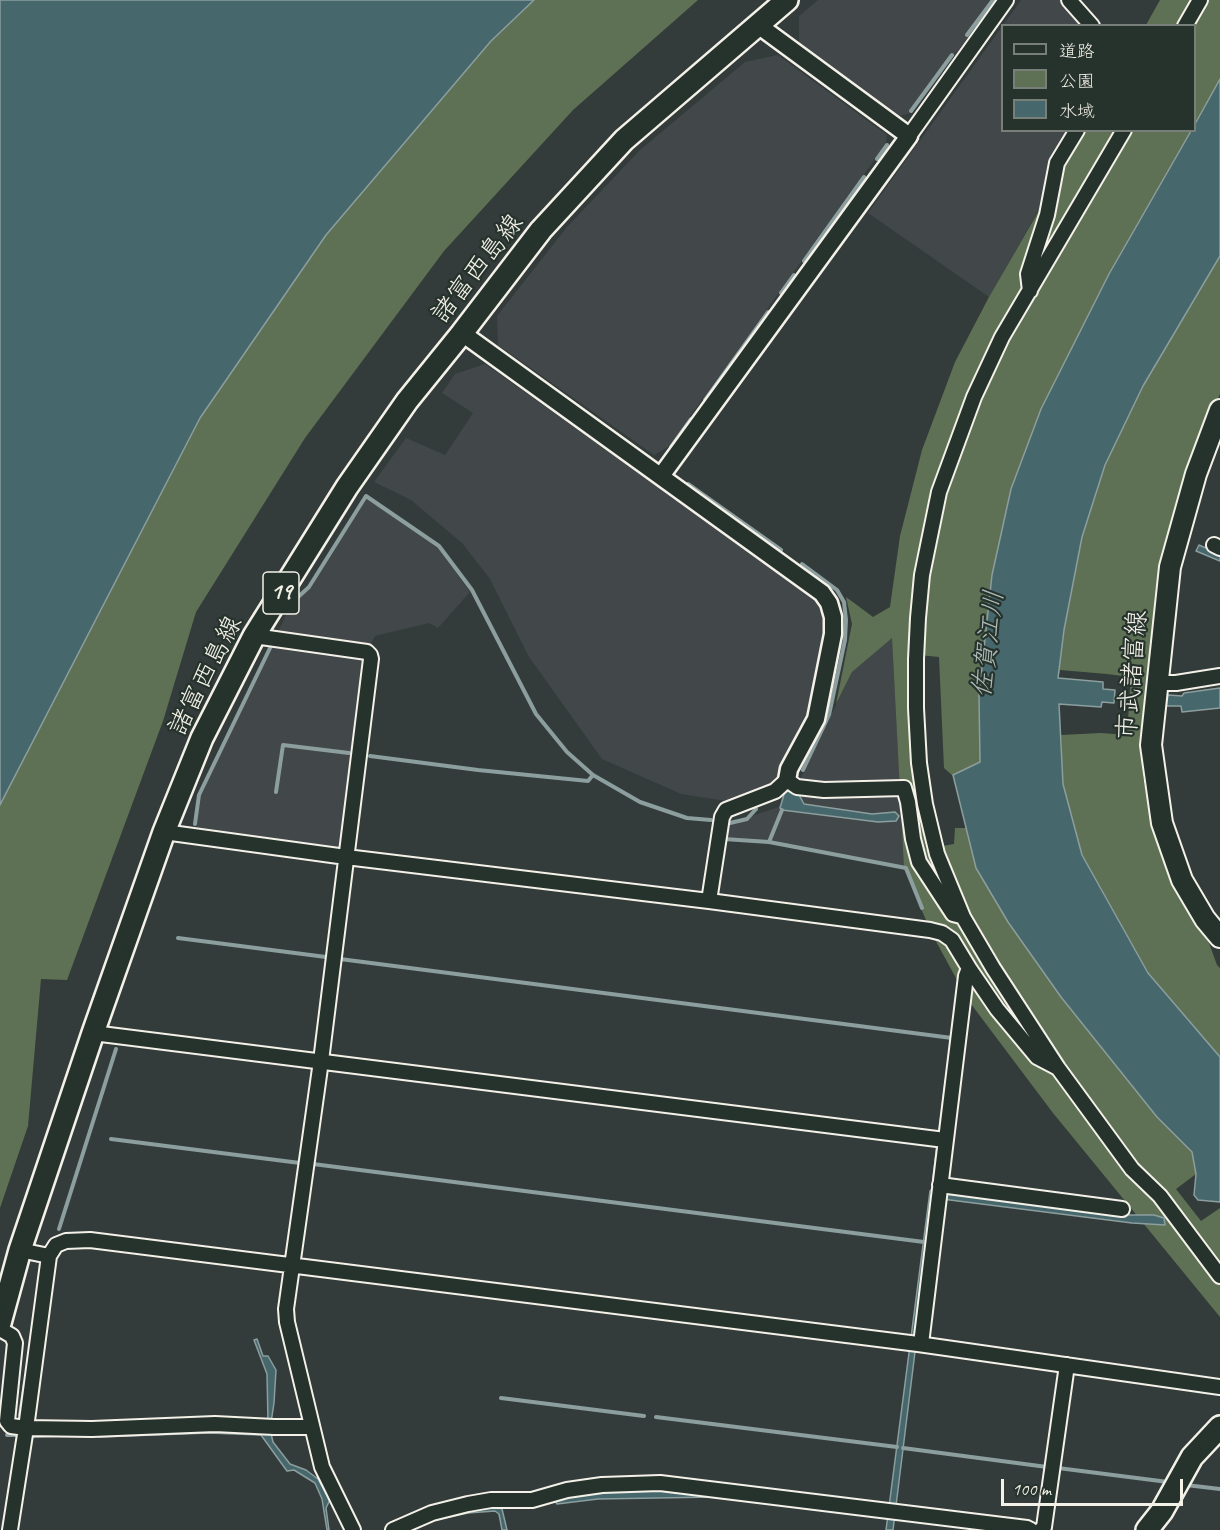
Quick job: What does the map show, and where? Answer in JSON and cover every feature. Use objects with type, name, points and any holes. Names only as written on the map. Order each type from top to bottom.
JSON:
[{"type":"main road","name":"諸富西島線","points":[[0,1323],[20,1250],[164,832],[202,738],[254,636],[347,487],[407,401],[541,230],[624,140],[787,0]]},
{"type":"main road","name":"市武諸富線","points":[[1220,410],[1196,474],[1170,567],[1151,745],[1162,823],[1182,880],[1205,919],[1220,938]]},
{"type":"main road","points":[[1147,1530],[1162,1511],[1192,1457],[1220,1427]]},
{"type":"street","points":[[661,476],[1006,0]]},
{"type":"street","points":[[1070,0],[1090,24]]},
{"type":"street","points":[[1186,24],[1200,0]]},
{"type":"street","points":[[758,25],[909,136]]},
{"type":"street","points":[[1030,291],[1028,274],[1047,215],[1057,163],[1076,132]]},
{"type":"street","points":[[1123,132],[1002,337],[970,406],[939,492],[922,575],[916,658],[919,763],[925,804],[937,854],[963,917],[1058,1068],[1132,1169],[1160,1197],[1220,1276]]},
{"type":"street","points":[[462,333],[822,593],[829,603],[833,617],[833,634],[816,719],[789,769],[787,780],[775,791],[726,810],[722,817],[709,901]]},
{"type":"street","points":[[254,636],[367,652],[370,655],[321,1061],[286,1309],[287,1322],[322,1467],[353,1530]]},
{"type":"street","points":[[1157,683],[1176,683],[1220,676]]},
{"type":"street","points":[[787,780],[797,787],[824,790],[904,789],[919,861],[953,914],[963,917]]},
{"type":"street","points":[[164,832],[942,933],[952,940],[997,1010],[1037,1057],[1058,1068]]},
{"type":"street","points":[[916,1343],[939,1192],[966,976],[969,968]]},
{"type":"street","points":[[93,1033],[945,1140]]},
{"type":"street","points":[[939,1192],[1122,1209]]},
{"type":"street","points":[[10,1530],[49,1256],[56,1245],[66,1241],[90,1240],[916,1343],[1220,1387]]},
{"type":"street","points":[[20,1250],[49,1256]]},
{"type":"street","points":[[0,1329],[12,1336],[15,1343],[7,1420],[11,1426],[92,1429],[215,1424],[312,1427]]},
{"type":"street","points":[[1041,1530],[1044,1527],[1066,1365]]},
{"type":"street","points":[[393,1530],[432,1513],[468,1504],[491,1500],[532,1500],[567,1490],[602,1485],[660,1483],[1031,1530]]},
{"type":"shaded area","points":[[818,0],[995,0],[912,113],[899,116],[799,44],[799,16]]},
{"type":"shaded area","points":[[1021,0],[1061,0],[1083,24],[1003,24]]},
{"type":"shaded area","points":[[1001,27],[1001,132],[1072,132],[1046,197],[989,297],[868,213]]},
{"type":"shaded area","points":[[778,55],[887,135],[886,144],[668,447],[654,455],[498,345],[497,316],[567,227],[640,150],[745,62]]},
{"type":"shaded area","points":[[485,364],[814,596],[822,615],[825,637],[810,714],[772,786],[726,801],[681,794],[602,759],[529,657],[490,579],[462,543],[411,500],[374,482],[406,438],[445,455],[473,413],[442,393],[455,374]]},
{"type":"shaded area","points":[[367,498],[438,548],[470,592],[438,628],[429,623],[375,636],[368,649],[342,853],[196,832],[201,795],[295,596],[311,588]]},
{"type":"shaded area","points":[[892,637],[904,869],[766,843],[712,839],[713,824],[749,817],[788,804],[852,672]]},
{"type":"green space","points":[[518,0],[698,0],[573,110],[444,251],[305,438],[196,612],[163,721],[67,980],[41,979],[28,1126],[0,1208],[0,793],[213,340]]},
{"type":"green space","points":[[1160,0],[1220,0],[1220,104],[1029,487],[1061,997],[1157,1117],[1192,1152],[1196,1174],[1176,1189],[1201,1221],[1220,1208],[1220,1317],[1053,1113],[971,1004],[932,934],[904,869],[892,638],[852,672],[836,704],[852,624],[846,597],[873,617],[890,607],[900,536],[922,450],[955,362],[989,297],[1084,132],[1196,132],[1196,24],[1147,24]],"holes":[[[908,654],[939,657],[944,768],[953,776],[966,828],[955,828],[954,844],[926,849],[911,760]]]},
{"type":"green space","points":[[1220,226],[1220,394],[1187,469],[1158,581],[1142,729],[1143,777],[1154,831],[1174,886],[1209,943],[1220,968],[1220,1057],[1148,973],[1082,855],[1063,785],[1061,735],[1101,733],[1127,735],[1131,677],[1060,670],[1058,679],[1065,541]]},
{"type":"water","points":[[0,0],[534,0],[491,41],[326,235],[200,418],[0,805]]},
{"type":"water","name":"佐賀江川","points":[[1220,79],[1220,256],[1143,386],[1105,465],[1082,537],[1064,630],[1058,678],[1103,682],[1103,689],[1115,690],[1114,703],[1102,702],[1101,707],[1059,704],[1063,784],[1082,855],[1148,973],[1220,1057],[1220,1202],[1198,1200],[1194,1195],[1196,1174],[1192,1152],[1157,1117],[1061,997],[1008,922],[976,868],[953,775],[980,762],[979,695],[992,575],[1011,489],[1041,409],[1109,274],[1190,132],[1196,132],[1196,122]]},
{"type":"water","points":[[1199,545],[1220,554],[1220,561],[1196,551]]},
{"type":"water","points":[[1220,688],[1220,708],[1182,712],[1181,706],[1166,706],[1168,695],[1182,696],[1184,693]]},
{"type":"water","points":[[785,791],[798,793],[804,804],[872,814],[895,812],[899,816],[896,821],[878,822],[782,810],[780,808]]},
{"type":"water","points":[[933,1188],[934,1192],[1126,1215],[1154,1215],[1164,1218],[1165,1225],[1132,1223],[934,1198],[893,1530],[886,1530],[930,1191]]},
{"type":"water","points":[[257,1339],[263,1356],[268,1356],[276,1370],[270,1429],[273,1442],[290,1464],[306,1470],[318,1479],[330,1500],[326,1508],[329,1530],[327,1530],[322,1499],[315,1483],[294,1470],[287,1471],[261,1435],[209,1433],[99,1437],[98,1434],[268,1421],[267,1374],[254,1340]]},
{"type":"water","points":[[660,1488],[714,1494],[715,1497],[598,1499],[557,1504],[554,1499],[602,1491]]},
{"type":"water","points":[[496,1506],[502,1509],[507,1530],[502,1530],[499,1514],[495,1511],[468,1513],[430,1521],[429,1519],[469,1509]]},
{"type":"waterway","points":[[967,35],[993,0]]},
{"type":"waterway","points":[[911,111],[952,55]]},
{"type":"waterway","points":[[877,159],[887,145]]},
{"type":"waterway","points":[[804,261],[864,177]]},
{"type":"waterway","points":[[781,293],[794,275]]},
{"type":"waterway","points":[[705,400],[768,312]]},
{"type":"waterway","points":[[671,447],[691,419]]},
{"type":"waterway","points":[[688,484],[781,550]]},
{"type":"waterway","points":[[297,598],[309,587],[366,496],[439,546],[472,590],[536,714],[567,752],[593,775],[640,802],[687,818],[711,820]]},
{"type":"waterway","points":[[802,564],[837,590],[844,602],[846,620],[845,640],[829,715],[803,770]]},
{"type":"waterway","points":[[195,824],[199,795],[271,646]]},
{"type":"waterway","points":[[276,792],[283,745],[349,753]]},
{"type":"waterway","points":[[370,756],[588,781],[593,775]]},
{"type":"waterway","points":[[730,823],[747,819],[756,809]]},
{"type":"waterway","points":[[724,839],[769,842],[782,810]]},
{"type":"waterway","points":[[769,842],[906,868],[922,908]]},
{"type":"waterway","points":[[178,938],[326,957]]},
{"type":"waterway","points":[[340,959],[952,1038]]},
{"type":"waterway","points":[[940,1133],[952,1038]]},
{"type":"waterway","points":[[59,1229],[116,1049]]},
{"type":"waterway","points":[[111,1139],[300,1163]]},
{"type":"waterway","points":[[933,1188],[938,1147]]},
{"type":"waterway","points":[[313,1164],[924,1242]]},
{"type":"waterway","points":[[20,1415],[25,1383]]},
{"type":"waterway","points":[[501,1398],[644,1416]]},
{"type":"waterway","points":[[656,1417],[897,1447]]},
{"type":"waterway","points":[[7,1435],[19,1435]]},
{"type":"waterway","points":[[32,1436],[58,1435]]},
{"type":"waterway","points":[[903,1448],[1047,1467]]},
{"type":"waterway","points":[[1058,1468],[1168,1482]]},
{"type":"waterway","points":[[1186,1485],[1220,1489]]}]
